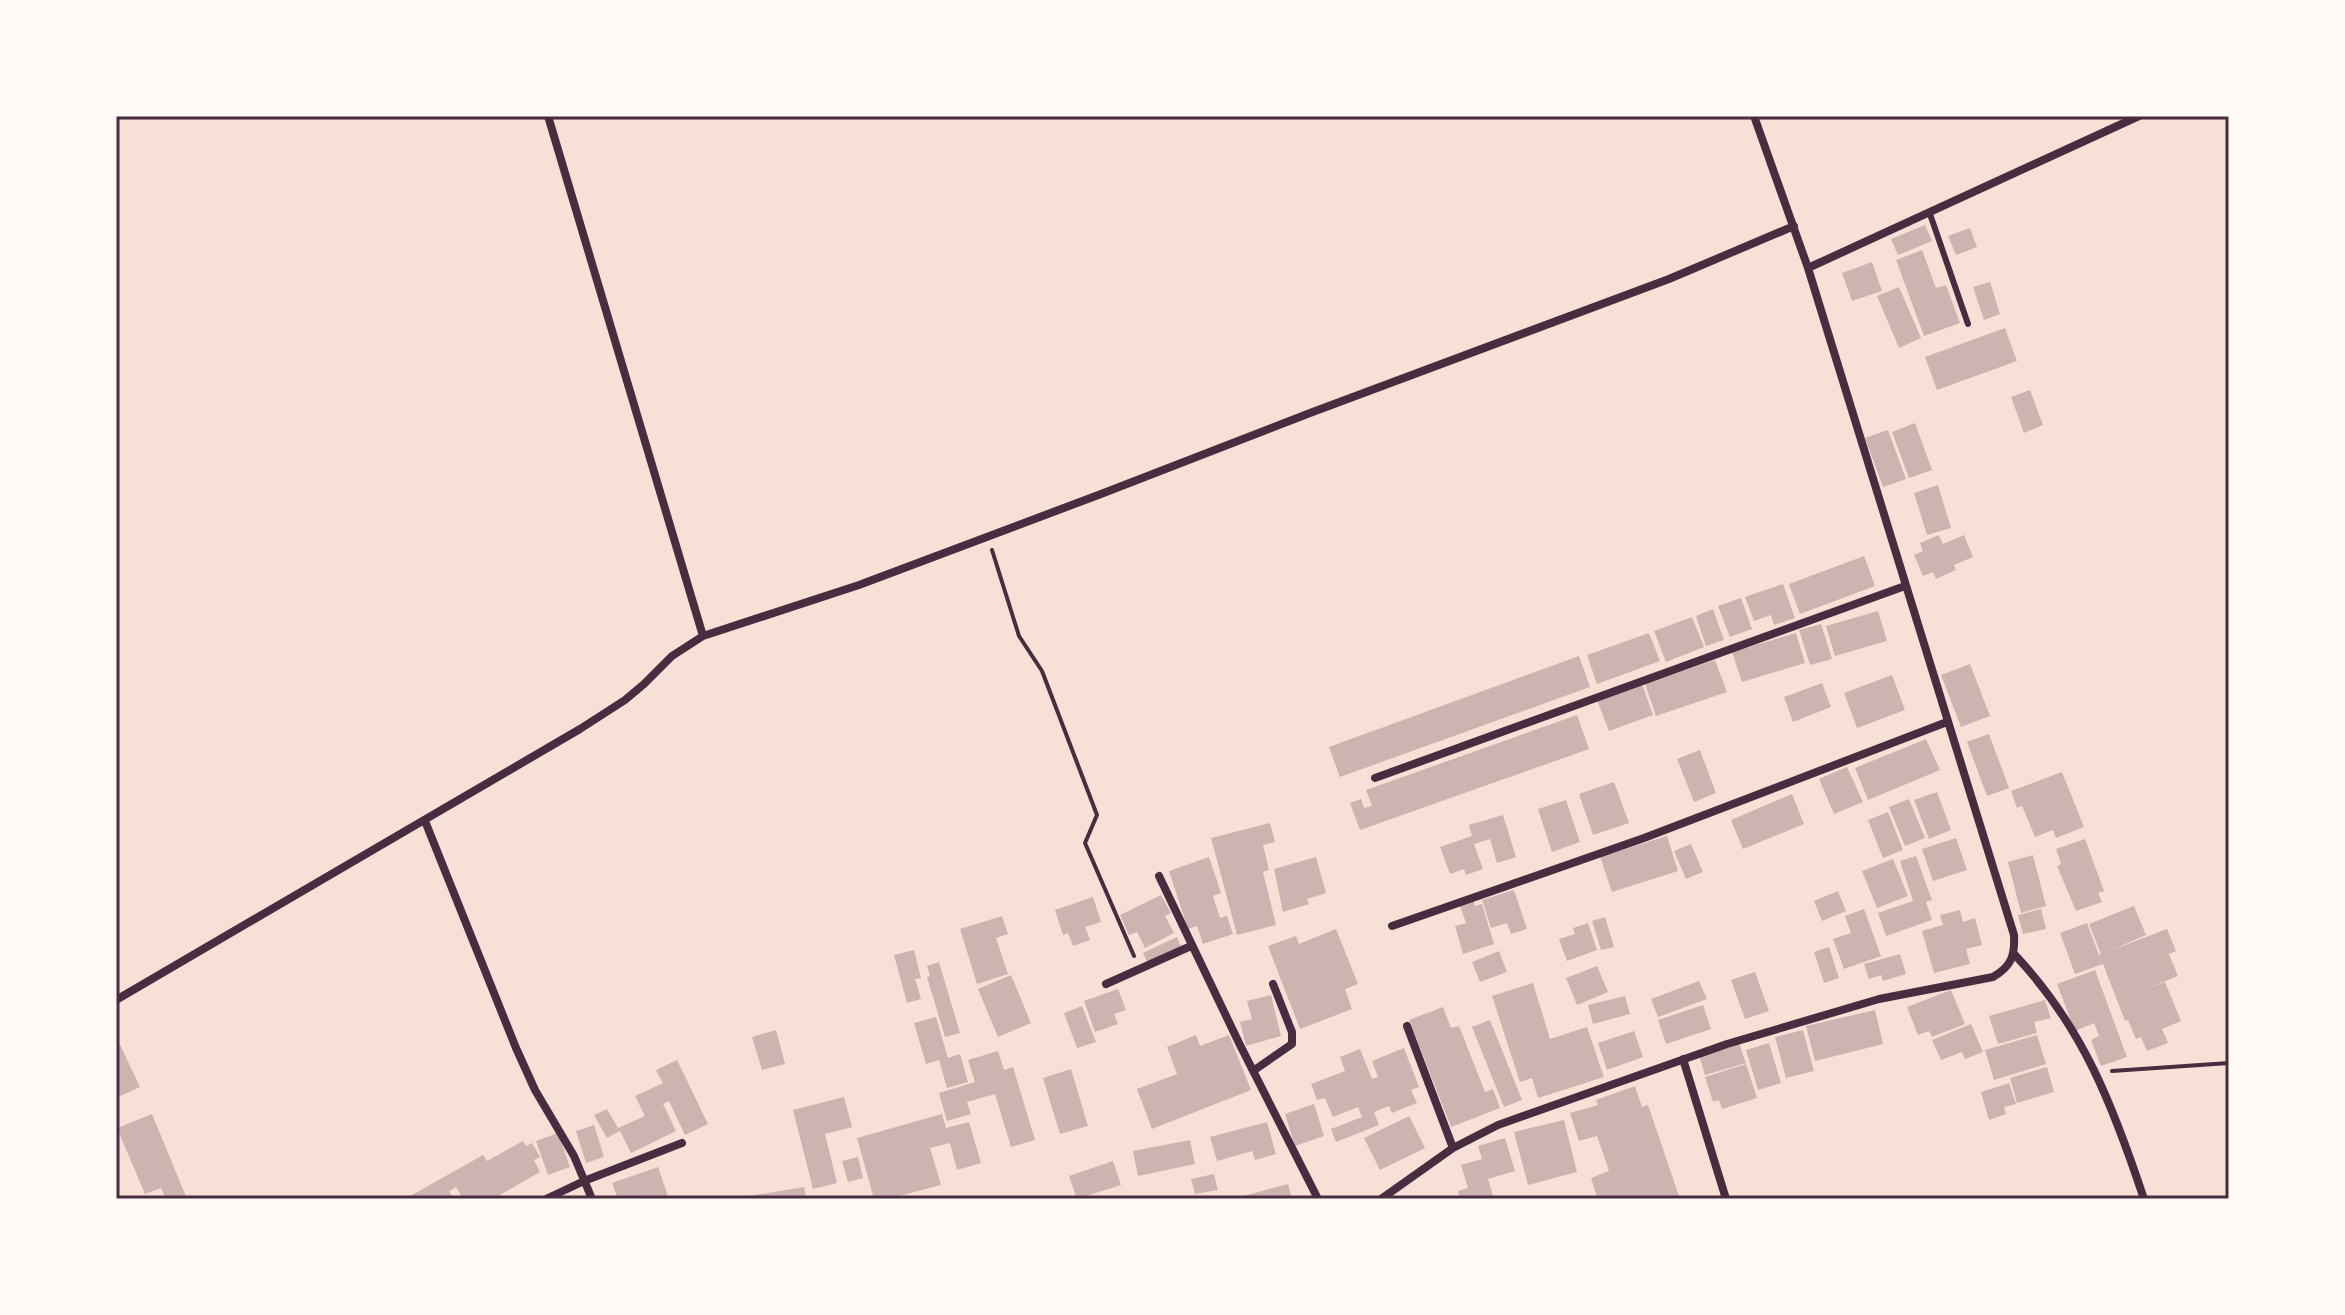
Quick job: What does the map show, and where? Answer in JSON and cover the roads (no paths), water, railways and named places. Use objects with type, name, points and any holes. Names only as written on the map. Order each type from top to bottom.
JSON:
[{"type":"street","points":[[548,116],[703,636]]},
{"type":"street","points":[[1381,1199],[1453,1148],[1498,1125],[1683,1059],[1879,999],[1993,977],[2006,970],[2015,955],[2014,935],[1808,268],[1754,116]]},
{"type":"street","points":[[1808,268],[2139,116]]},
{"type":"street","points":[[116,1000],[425,821],[625,700],[672,656],[703,636],[859,585],[987,537],[1669,279],[1794,226]]},
{"type":"street","points":[[1375,778],[1905,586]]},
{"type":"street","points":[[1392,926],[1644,838],[1947,722]]},
{"type":"street","points":[[425,821],[516,1048],[535,1090],[574,1156],[592,1199]]},
{"type":"street","points":[[1159,876],[1318,1199]]},
{"type":"street","points":[[1106,984],[1191,946]]},
{"type":"street","points":[[2015,955],[2037,979],[2097,1072],[2144,1199]]},
{"type":"street","points":[[1253,1071],[1292,1044],[1292,1032],[1273,984]]},
{"type":"street","points":[[1407,1026],[1453,1148]]},
{"type":"street","points":[[1683,1059],[1726,1199]]},
{"type":"street","points":[[546,1199],[682,1143]]},
{"type":"lane","points":[[1930,214],[1968,324]]}]
